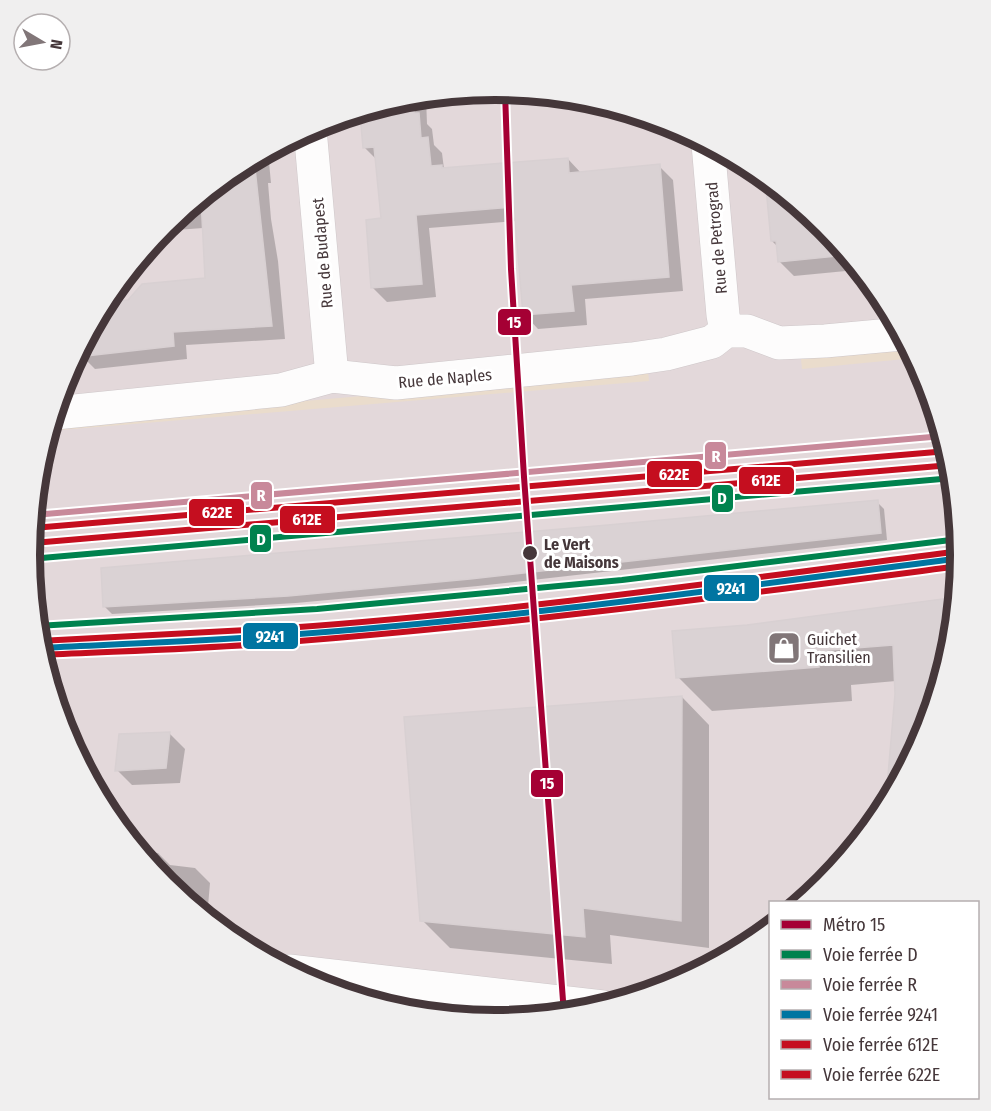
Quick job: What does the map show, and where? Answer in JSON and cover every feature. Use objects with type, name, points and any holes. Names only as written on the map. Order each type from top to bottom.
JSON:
[{"type":"street","name":"Rue de Budapest","points":[[311,139],[332,376]]},
{"type":"street","name":"Rue de Petrograd","points":[[709,153],[726,331]]},
{"type":"street","name":"Rue de Naples","points":[[64,412],[281,390],[332,376],[396,383],[632,359],[666,354],[711,342],[726,331]]},
{"type":"street","points":[[726,331],[747,331],[779,343],[894,335]]},
{"type":"street","points":[[314,973],[574,1004]]},
{"type":"shaded area","points":[[466,101],[525,101],[555,104],[613,116],[670,135],[697,147],[748,177],[796,213],[838,255],[874,303],[904,354],[916,381],[935,438],[947,496],[950,526],[950,585],[947,615],[935,673],[916,730],[904,757],[874,808],[838,856],[796,898],[792,901],[769,901],[769,918],[723,950],[697,964],[670,976],[613,995],[555,1007],[525,1010],[466,1010],[436,1007],[378,995],[321,976],[294,964],[243,934],[195,898],[153,856],[117,808],[87,757],[75,730],[56,673],[44,615],[40,556],[41,526],[44,496],[56,438],[75,381],[87,354],[117,303],[153,255],[195,213],[243,177],[294,147],[321,135],[378,116],[436,104]]},
{"type":"shaded area","points":[[902,350],[906,359],[802,369],[801,359]]},
{"type":"shaded area","points":[[648,371],[649,381],[58,430],[61,422]]},
{"type":"building","points":[[414,108],[414,113],[419,113],[421,138],[428,137],[431,166],[442,165],[442,168],[568,158],[569,173],[660,164],[669,277],[571,285],[574,311],[523,315],[514,207],[416,215],[422,284],[371,288],[366,220],[381,218],[374,147],[363,148],[361,121]]},
{"type":"building","points":[[255,169],[272,326],[173,332],[174,346],[86,356],[119,301],[128,300],[142,284],[205,278],[202,208]]},
{"type":"building","points":[[766,191],[796,213],[839,256],[778,262],[776,241],[771,241]]},
{"type":"building","points":[[878,500],[881,533],[470,579],[288,596],[103,607],[101,568]]},
{"type":"building","points":[[949,598],[942,644],[926,702],[904,757],[887,788],[895,694],[893,645],[817,651],[819,667],[676,678],[672,631],[747,625]]},
{"type":"building","points":[[682,696],[681,921],[583,908],[585,937],[420,921],[404,717]]},
{"type":"building","points":[[170,732],[166,768],[115,771],[119,734]]},
{"type":"metro line","name":"15","points":[[505,100],[511,269],[524,477],[563,1006]]},
{"type":"rail line","name":"R","points":[[42,514],[935,437]]},
{"type":"rail line","name":"622E","points":[[41,527],[938,452]]},
{"type":"rail line","name":"612E","points":[[40,542],[942,466]]},
{"type":"rail line","name":"D","points":[[40,558],[944,479]]},
{"type":"rail line","name":"D","points":[[46,625],[317,609],[622,580],[950,540]]},
{"type":"rail line","name":"622E","points":[[48,641],[285,628],[454,613],[950,552]]},
{"type":"rail line","name":"9241","points":[[50,647],[255,637],[455,620],[950,559]]},
{"type":"rail line","name":"612E","points":[[52,655],[257,644],[456,627],[950,567]]},
{"type":"place","name":"Le Vert de Maisons","points":[[530,553]]},
{"type":"place","name":"Guichet Transilien","points":[[784,648]]}]
